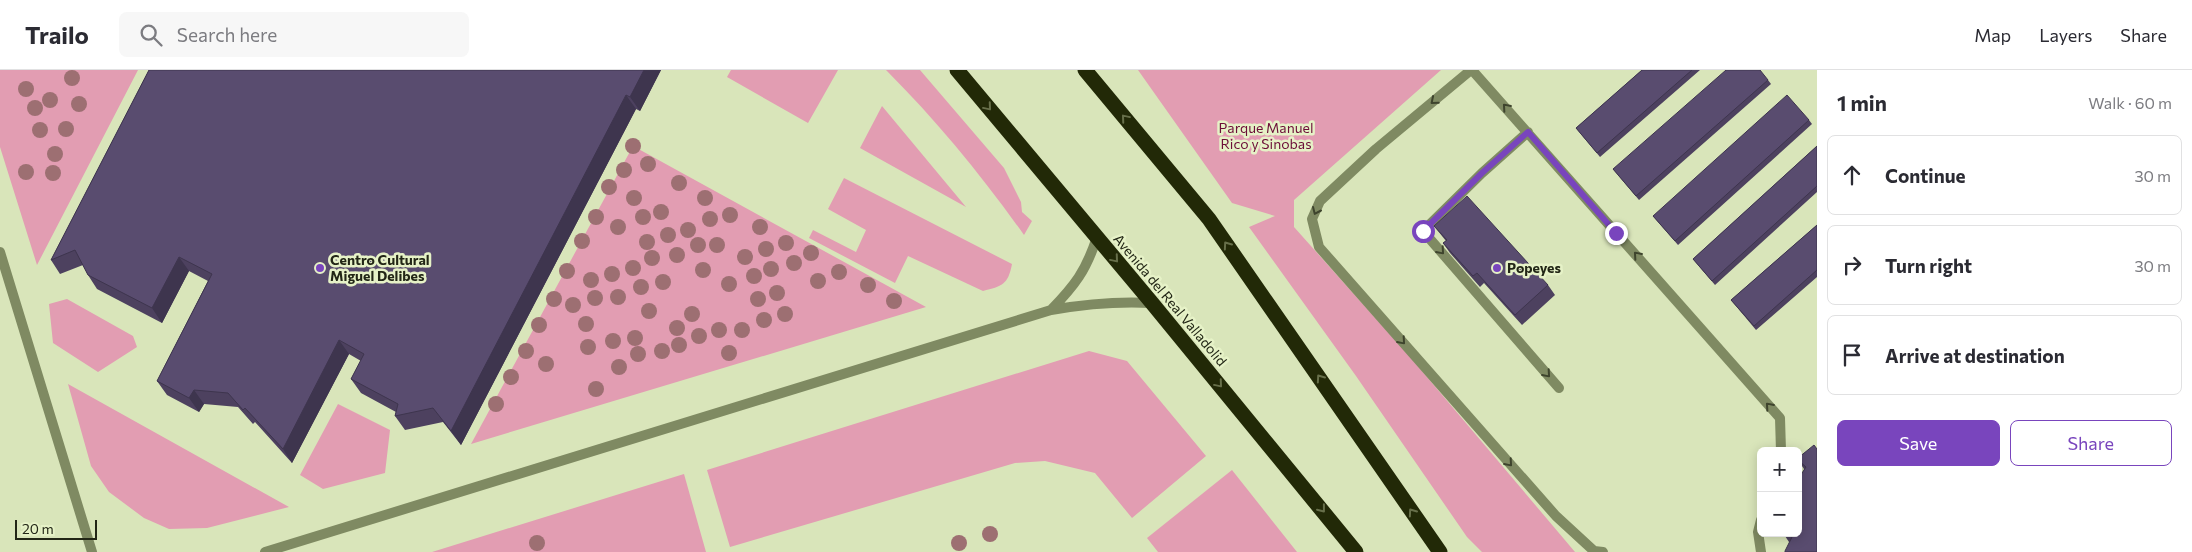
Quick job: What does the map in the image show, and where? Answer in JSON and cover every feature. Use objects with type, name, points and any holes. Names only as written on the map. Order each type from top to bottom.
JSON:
[{"type":"highway","name":"Avenida del Real Valladolid","points":[[957,70],[1152,303],[1356,552]]},
{"type":"highway","points":[[1085,70],[1209,219],[1440,552]]},
{"type":"street","points":[[1603,552],[1594,551],[1556,516],[1319,246],[1312,219],[1320,201],[1376,149],[1472,70],[1780,418],[1781,447]]},
{"type":"street","points":[[1528,132],[1482,173],[1423,231],[1559,388]]},
{"type":"street","points":[[1050,310],[1074,286],[1089,261],[1097,237]]},
{"type":"street","points":[[0,252],[92,552]]},
{"type":"street","points":[[265,552],[1050,310],[1088,303],[1122,301],[1152,303]]},
{"type":"street","points":[[1759,537],[1761,552]]},
{"type":"green space","points":[[0,70],[138,70],[37,265],[0,147]]},
{"type":"green space","points":[[731,70],[838,70],[808,123],[727,77]]},
{"type":"green space","points":[[886,70],[920,70],[1004,168],[1021,202],[1022,212],[1032,221],[1024,235],[958,150]]},
{"type":"green space","name":"Parque Manuel Rico y Sinobas","points":[[1138,70],[1441,70],[1294,200],[1294,227],[1410,357],[1575,552],[1482,552],[1467,537],[1356,376],[1249,227],[1275,216],[1232,203]]},
{"type":"green space","points":[[882,106],[966,207],[860,148]]},
{"type":"green space","points":[[633,146],[926,307],[471,444]]},
{"type":"green space","points":[[844,178],[1012,264],[1006,280],[995,288],[983,291],[908,256],[895,283],[809,238],[813,230],[856,252],[866,230],[828,209]]},
{"type":"green space","points":[[67,299],[133,336],[137,347],[98,372],[53,343],[49,304]]},
{"type":"green space","points":[[1089,351],[1127,361],[1206,456],[1132,518],[1095,473],[1045,461],[1015,463],[730,547],[707,470]]},
{"type":"green space","points":[[68,384],[289,507],[207,528],[169,529],[144,518],[109,492],[91,466]]},
{"type":"green space","points":[[338,404],[390,430],[385,473],[323,489],[300,475]]},
{"type":"green space","points":[[1232,470],[1297,552],[1158,552],[1147,538]]},
{"type":"green space","points":[[684,474],[706,552],[432,552]]},
{"type":"building","name":"Centro Cultural Miguel Delibes","points":[[149,70],[644,70],[630,97],[626,95],[451,431],[433,408],[395,416],[398,404],[351,379],[364,354],[339,340],[283,449],[245,408],[243,410],[228,393],[194,390],[189,398],[157,381],[212,274],[179,257],[152,308],[88,275],[75,250],[51,260]]},
{"type":"building","points":[[1642,70],[1692,70],[1597,153],[1576,128]]},
{"type":"building","points":[[1726,70],[1760,70],[1768,80],[1636,196],[1613,169]]},
{"type":"building","points":[[1787,95],[1809,120],[1675,241],[1653,216]]},
{"type":"building","points":[[1817,146],[1817,186],[1712,281],[1693,259]]},
{"type":"building","name":"Popeyes","points":[[1467,196],[1548,285],[1515,315],[1477,273],[1473,276],[1443,243],[1447,240],[1434,226]]},
{"type":"building","points":[[1817,225],[1817,270],[1754,326],[1731,300]]},
{"type":"building","points":[[1814,445],[1817,449],[1817,552],[1785,552],[1792,537],[1802,537],[1802,473],[1806,467],[1802,464],[1802,455]]},
{"type":"place","name":"Centro Cultural Miguel Delibes","points":[[320,268]]},
{"type":"place","name":"Popeyes","points":[[1497,268]]},
{"type":"route","points":[[1423,231],[1482,173],[1528,132],[1616,233]]}]
